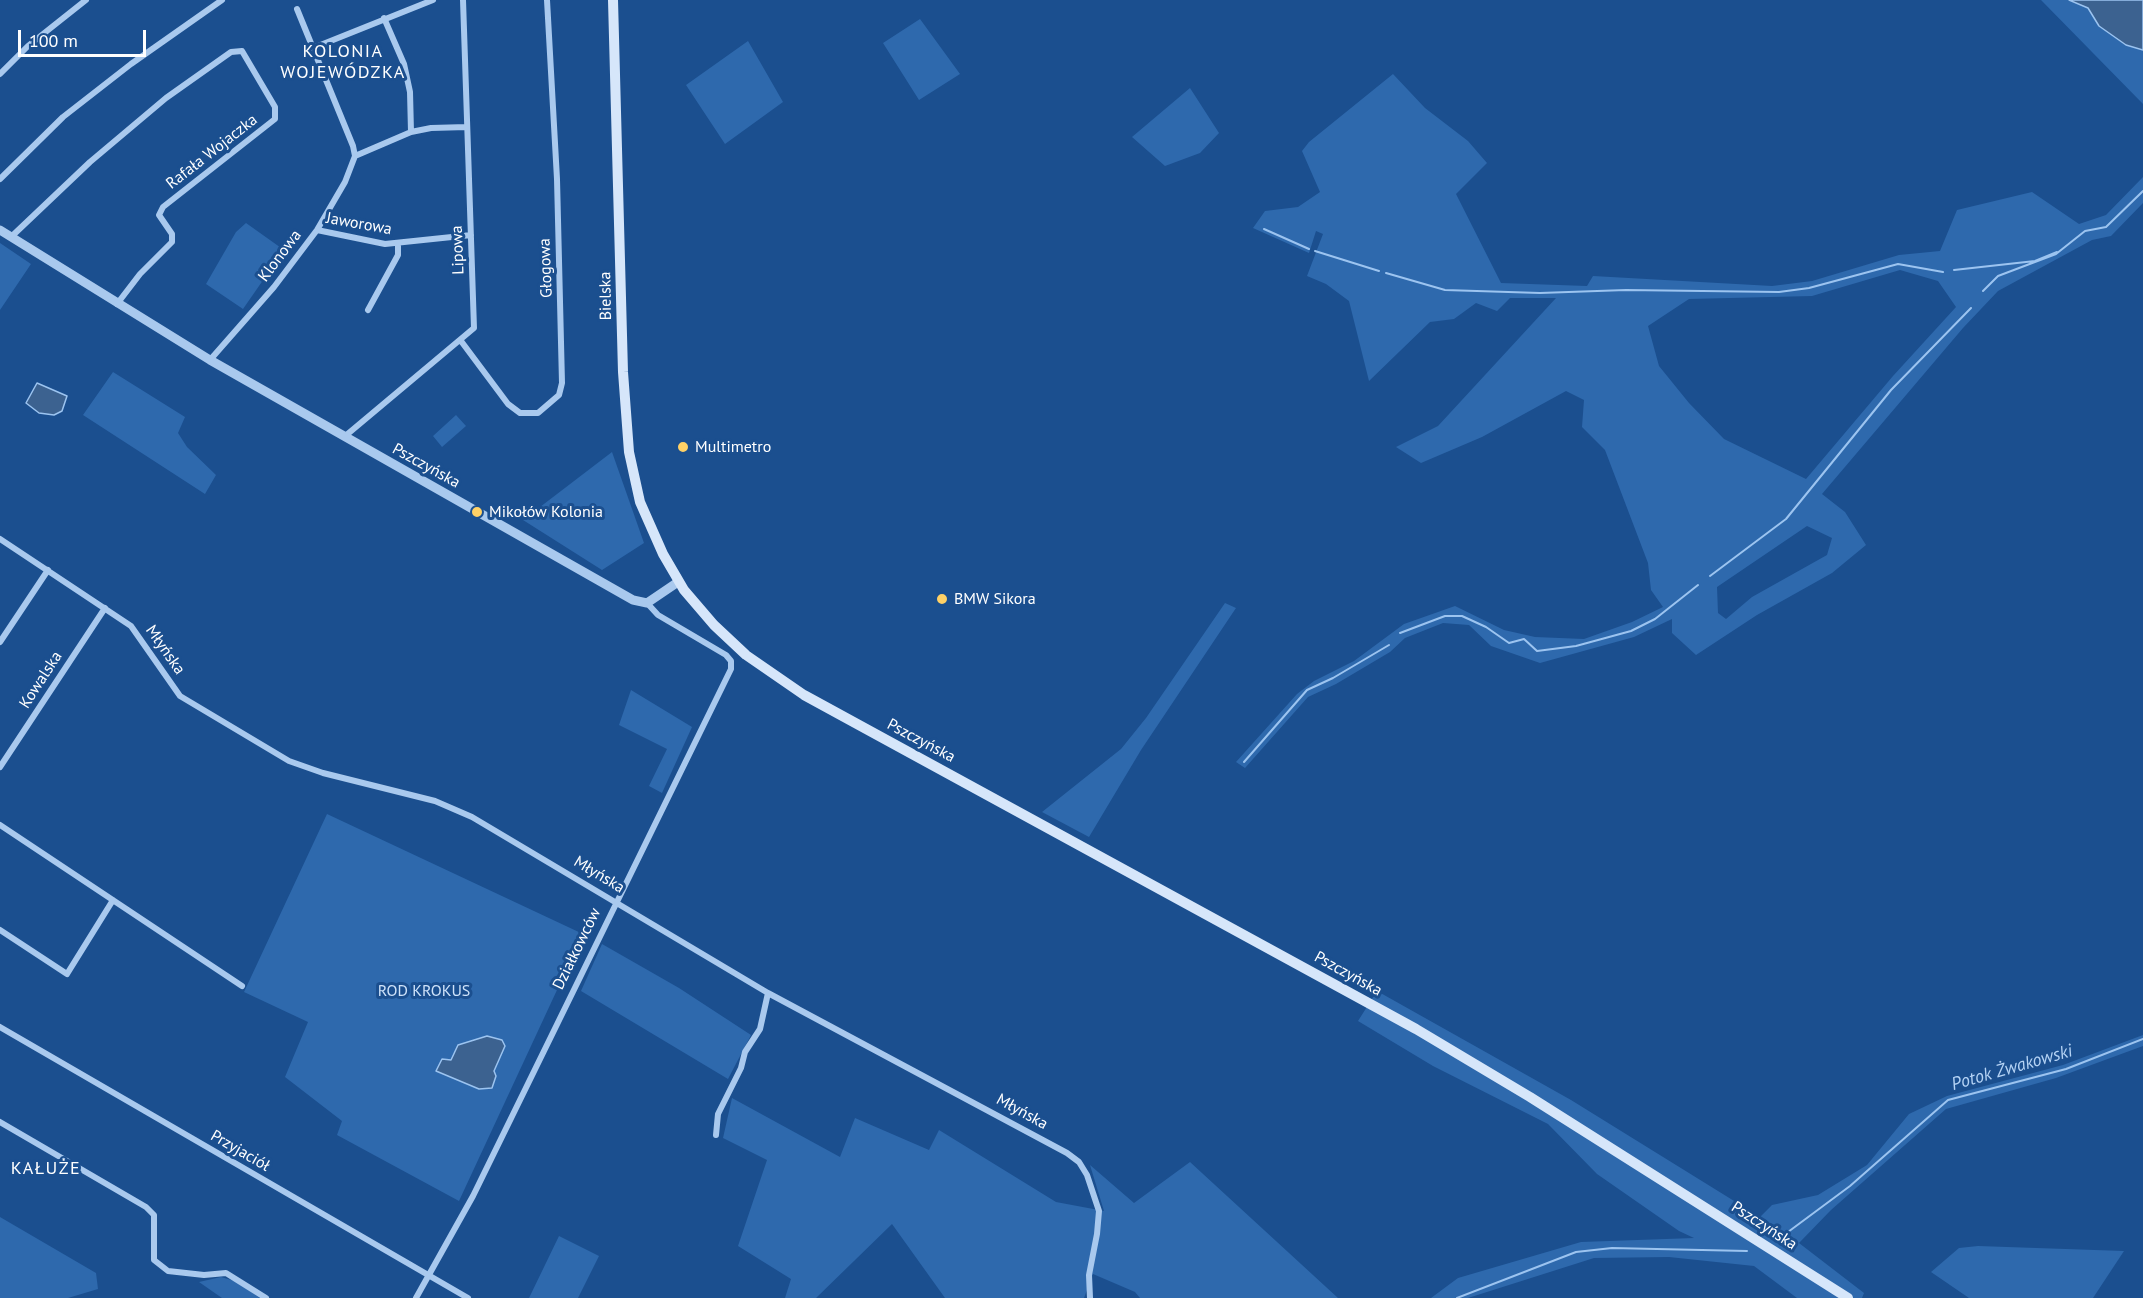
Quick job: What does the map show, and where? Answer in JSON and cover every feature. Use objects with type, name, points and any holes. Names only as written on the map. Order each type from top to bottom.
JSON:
[{"type":"main road","name":"Bielska","points":[[613,0],[622,372],[629,452],[643,508],[678,582]]},
{"type":"main road","name":"Pszczyńska","points":[[678,582],[734,645],[804,695],[1416,1029],[1571,1122],[1848,1298]]},
{"type":"street","points":[[0,74],[28,46],[86,0]]},
{"type":"street","points":[[0,179],[63,117],[131,64],[222,0]]},
{"type":"street","points":[[314,48],[433,0]]},
{"type":"street","name":"Lipowa","points":[[344,438],[474,328],[463,0]]},
{"type":"street","name":"Głogowa","points":[[461,341],[508,404],[520,413],[538,413],[559,394],[562,382],[557,179],[548,0]]},
{"type":"street","points":[[297,9],[355,156],[411,132],[431,128],[467,127]]},
{"type":"street","points":[[384,18],[404,64],[410,92],[411,132]]},
{"type":"street","name":"Rafała Wojaczka","points":[[11,237],[90,162],[166,98],[231,52],[242,51],[275,107],[275,119],[163,207],[159,215],[172,234],[172,242],[140,274],[117,304]]},
{"type":"street","name":"Klonowa","points":[[210,360],[274,287],[316,230],[345,182],[355,156]]},
{"type":"street","name":"Pszczyńska","points":[[0,230],[117,304],[344,438],[633,600],[647,603]]},
{"type":"street","name":"Jaworowa","points":[[316,230],[385,244],[471,235]]},
{"type":"street","name":"Jaworowa","points":[[368,310],[398,255],[398,244]]},
{"type":"street","name":"Młyńska","points":[[0,539],[105,608],[139,634],[180,696],[289,761],[323,773],[435,801],[472,818],[616,901],[768,993],[961,1094],[1067,1153],[1079,1162],[1088,1175],[1098,1211],[1097,1234],[1089,1275],[1090,1298]]},
{"type":"street","points":[[0,642],[48,570]]},
{"type":"street","points":[[647,603],[678,582]]},
{"type":"street","name":"Działkowców","points":[[416,1298],[478,1185],[732,665],[726,655],[658,615],[647,603]]},
{"type":"street","name":"Kowalska","points":[[0,767],[105,608]]},
{"type":"street","points":[[0,825],[207,966],[242,986]]},
{"type":"street","points":[[0,930],[67,974],[113,900]]},
{"type":"street","points":[[716,1135],[718,1114],[741,1068],[745,1052],[760,1029],[768,993]]},
{"type":"street","name":"Przyjaciół","points":[[0,1027],[468,1298]]},
{"type":"street","points":[[0,1122],[146,1206],[154,1215],[154,1260],[168,1271],[204,1275],[226,1273],[267,1298]]},
{"type":"green space","points":[[2041,0],[2069,0],[2088,8],[2099,26],[2126,45],[2143,50],[2143,104]]},
{"type":"green space","points":[[920,19],[960,74],[919,100],[883,43]]},
{"type":"green space","points":[[748,41],[783,102],[725,144],[686,85]]},
{"type":"green space","points":[[1393,74],[1425,108],[1468,141],[1487,163],[1456,194],[1501,283],[1587,286],[1593,276],[1772,286],[1812,281],[1899,255],[1940,251],[1957,210],[2032,192],[2079,224],[2106,215],[2143,177],[2143,203],[2111,236],[2092,240],[1998,291],[1963,328],[1822,494],[1845,512],[1866,545],[1832,573],[1757,615],[1696,655],[1672,633],[1672,619],[1634,637],[1540,663],[1491,646],[1469,625],[1443,623],[1405,638],[1390,652],[1336,684],[1308,697],[1245,768],[1236,762],[1297,694],[1314,681],[1354,661],[1404,624],[1455,606],[1504,630],[1535,637],[1584,639],[1632,622],[1663,607],[1651,590],[1648,563],[1605,450],[1582,427],[1584,400],[1566,391],[1482,437],[1421,463],[1396,447],[1438,426],[1556,298],[1510,298],[1497,311],[1476,303],[1454,319],[1430,322],[1369,381],[1349,301],[1326,284],[1307,276],[1323,234],[1316,231],[1309,253],[1253,228],[1265,211],[1298,207],[1320,192],[1302,151],[1309,142]],"holes":[[[1900,270],[1938,281],[1956,307],[1893,376],[1806,479],[1724,439],[1689,403],[1659,366],[1648,326],[1689,299],[1812,296]],[[1807,526],[1832,538],[1827,555],[1752,597],[1726,619],[1718,613],[1717,587]]]},
{"type":"green space","points":[[1190,88],[1219,133],[1200,153],[1165,166],[1132,137]]},
{"type":"green space","points":[[246,223],[284,250],[243,309],[206,284],[236,232]]},
{"type":"green space","points":[[0,243],[31,264],[0,310]]},
{"type":"green space","points":[[113,372],[185,417],[178,433],[187,447],[216,475],[205,494],[83,415]]},
{"type":"green space","points":[[456,415],[466,426],[442,447],[433,436]]},
{"type":"green space","points":[[612,452],[644,543],[602,570],[523,520]]},
{"type":"green space","points":[[1225,603],[1236,608],[1141,750],[1089,837],[1042,812],[1121,749],[1146,718]]},
{"type":"green space","points":[[631,690],[692,727],[662,793],[649,786],[667,749],[619,725]]},
{"type":"green space","name":"ROD KROKUS","points":[[327,814],[583,934],[459,1201],[337,1135],[342,1121],[285,1077],[308,1022],[244,992]]},
{"type":"green space","points":[[602,944],[679,988],[751,1035],[728,1079],[581,991]]},
{"type":"green space","points":[[1377,991],[1571,1100],[1760,1217],[1772,1205],[1818,1195],[1867,1165],[1909,1114],[1947,1096],[2063,1065],[2143,1035],[2143,1046],[2056,1078],[1946,1109],[1831,1210],[1799,1243],[1864,1293],[1862,1298],[1797,1298],[1754,1266],[1669,1257],[1594,1258],[1468,1298],[1431,1298],[1458,1278],[1581,1242],[1694,1238],[1679,1231],[1597,1174],[1548,1124],[1433,1066],[1358,1021]]},
{"type":"green space","points":[[732,1098],[840,1157],[855,1118],[929,1150],[939,1130],[1056,1202],[1104,1211],[1090,1165],[1134,1203],[1190,1162],[1338,1298],[1140,1298],[1135,1292],[1093,1274],[1084,1298],[945,1298],[892,1224],[816,1298],[785,1298],[791,1279],[738,1246],[767,1160],[723,1138]]},
{"type":"green space","points":[[0,1217],[96,1273],[98,1289],[68,1298],[0,1298]]},
{"type":"green space","points":[[559,1236],[599,1256],[578,1298],[529,1298]]},
{"type":"green space","points":[[1978,1246],[2124,1251],[2093,1298],[1969,1298],[1931,1272],[1959,1248]]},
{"type":"green space","points":[[221,1277],[235,1281],[260,1298],[222,1298],[199,1282]]},
{"type":"shaded area","points":[[2069,0],[2143,0],[2143,50],[2126,45],[2099,26],[2088,8]]},
{"type":"shaded area","points":[[37,383],[67,396],[62,411],[54,415],[39,413],[26,403]]},
{"type":"shaded area","points":[[487,1036],[502,1040],[505,1046],[494,1071],[496,1076],[492,1088],[479,1089],[436,1071],[442,1059],[451,1060],[458,1045]]},
{"type":"waterway","points":[[1983,291],[1998,276],[2056,254],[2085,231],[2106,227],[2143,191]]},
{"type":"waterway","points":[[1264,229],[1309,249]]},
{"type":"waterway","points":[[1315,251],[1379,271]]},
{"type":"waterway","points":[[1954,270],[2035,261],[2057,252]]},
{"type":"waterway","points":[[1386,273],[1445,290],[1540,293],[1626,290],[1779,292],[1809,288],[1898,264],[1943,272]]},
{"type":"waterway","points":[[1710,576],[1786,519],[1891,390],[1971,308]]},
{"type":"waterway","points":[[1400,633],[1445,616],[1462,616],[1486,627],[1509,643],[1524,639],[1537,651],[1576,646],[1631,631],[1655,619],[1698,585]]},
{"type":"waterway","points":[[1244,762],[1307,690],[1333,678],[1389,645]]},
{"type":"waterway","name":"Potok Żwakowski","points":[[1788,1232],[1850,1186],[1948,1100],[2066,1069],[2143,1039]]},
{"type":"waterway","name":"Potok Żwakowski","points":[[1457,1298],[1576,1252],[1612,1248],[1747,1251]]},
{"type":"place","name":"Multimetro","points":[[683,447]]},
{"type":"place","name":"Mikołów Kolonia","points":[[477,512]]},
{"type":"place","name":"BMW Sikora","points":[[942,599]]},
{"type":"district","name":"KOLONIA WOJEWÓDZKA","points":[[343,62]]},
{"type":"district","name":"KAŁUŻE","points":[[46,1169]]}]
